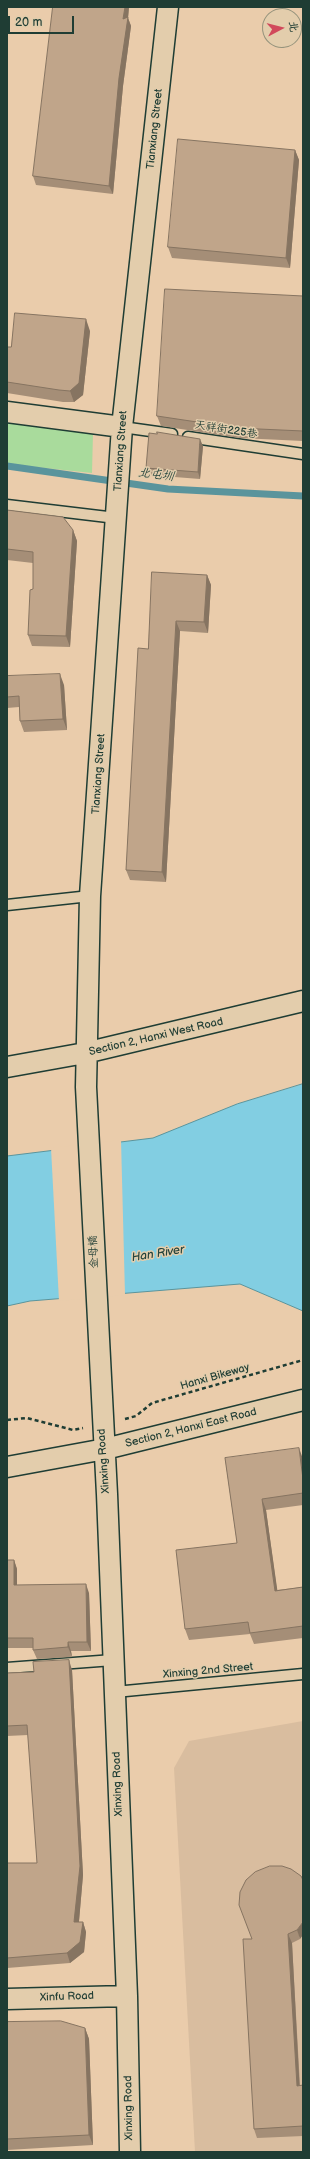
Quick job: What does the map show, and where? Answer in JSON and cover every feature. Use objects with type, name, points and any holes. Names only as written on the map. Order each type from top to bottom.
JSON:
[{"type":"street","name":"Tianxiang Street","points":[[86,1086],[85,1053],[90,896],[122,427],[168,7]]},
{"type":"street","points":[[7,412],[122,427]]},
{"type":"street","name":"Section 2, Hanxi West Road","points":[[7,1067],[85,1053],[303,1001]]},
{"type":"street","name":"金母橋","points":[[86,1086],[102,1417]]},
{"type":"street","name":"Section 2, Hanxi East Road","points":[[7,1467],[105,1449],[303,1400]]},
{"type":"street","name":"Xinxing Road","points":[[102,1417],[105,1449],[127,1996],[130,2152]]},
{"type":"street","name":"Xinfu Road","points":[[7,1999],[127,1996]]},
{"type":"lane","name":"天祥街225巷","points":[[122,427],[303,454]]},
{"type":"lane","points":[[7,505],[116,518]]},
{"type":"lane","points":[[7,905],[90,896]]},
{"type":"lane","points":[[7,1668],[113,1660]]},
{"type":"lane","name":"Xinxing 2nd Street","points":[[115,1692],[303,1674]]},
{"type":"path","name":"Hanxi Bikeway","points":[[136,1416],[152,1404],[303,1360]]},
{"type":"path","points":[[7,1420],[27,1418],[73,1430]]},
{"type":"shaded area","points":[[303,1721],[303,2152],[195,2152],[174,1768],[189,1741]]},
{"type":"green space","points":[[7,422],[93,433],[92,473],[7,464]]},
{"type":"water","name":"Han River","points":[[303,1084],[303,1311],[240,1284],[30,1301],[7,1306],[7,1156],[153,1138],[237,1104]]},
{"type":"pier","points":[[121,1140],[125,1295],[59,1301],[51,1148]]},
{"type":"building","points":[[53,7],[125,7],[123,19],[128,17],[119,78],[109,186],[33,176]]},
{"type":"building","points":[[178,139],[295,150],[286,258],[168,247]]},
{"type":"building","points":[[165,289],[303,296],[303,431],[237,428],[157,416]]},
{"type":"building","points":[[15,313],[86,319],[79,383],[70,391],[7,382],[7,347],[11,347]]},
{"type":"building","points":[[157,432],[200,439],[198,472],[146,468],[149,433],[157,434]]},
{"type":"building","points":[[7,510],[63,517],[73,530],[66,636],[28,635],[30,590],[33,589],[33,552],[7,549]]},
{"type":"building","points":[[152,572],[207,575],[204,622],[176,621],[162,872],[126,870],[138,648],[148,649]]},
{"type":"building","points":[[60,674],[63,719],[20,721],[19,696],[7,697],[7,676]]},
{"type":"building","points":[[299,1448],[303,1479],[303,1493],[262,1499],[275,1591],[303,1587],[303,1626],[250,1633],[248,1622],[185,1629],[176,1550],[237,1543],[225,1458]]},
{"type":"building","points":[[7,1560],[14,1560],[14,1585],[86,1584],[87,1642],[68,1642],[68,1647],[33,1650],[33,1638],[7,1638]]},
{"type":"building","points":[[69,1660],[80,1866],[74,1922],[83,1922],[80,1942],[67,1953],[7,1958],[7,1863],[37,1863],[27,1725],[7,1726],[7,1673],[34,1672],[33,1662]]},
{"type":"building","points":[[270,1866],[282,1866],[291,1869],[301,1876],[303,1880],[303,1922],[297,1930],[288,1934],[297,2086],[303,2085],[303,2126],[254,2129],[243,1939],[252,1939],[239,1905],[240,1892],[246,1880],[255,1872]]},
{"type":"building","points":[[61,2021],[85,2028],[89,2135],[7,2139],[7,2022]]},
{"type":"waterway","name":"北屯圳","points":[[7,466],[168,489],[303,496]]}]
